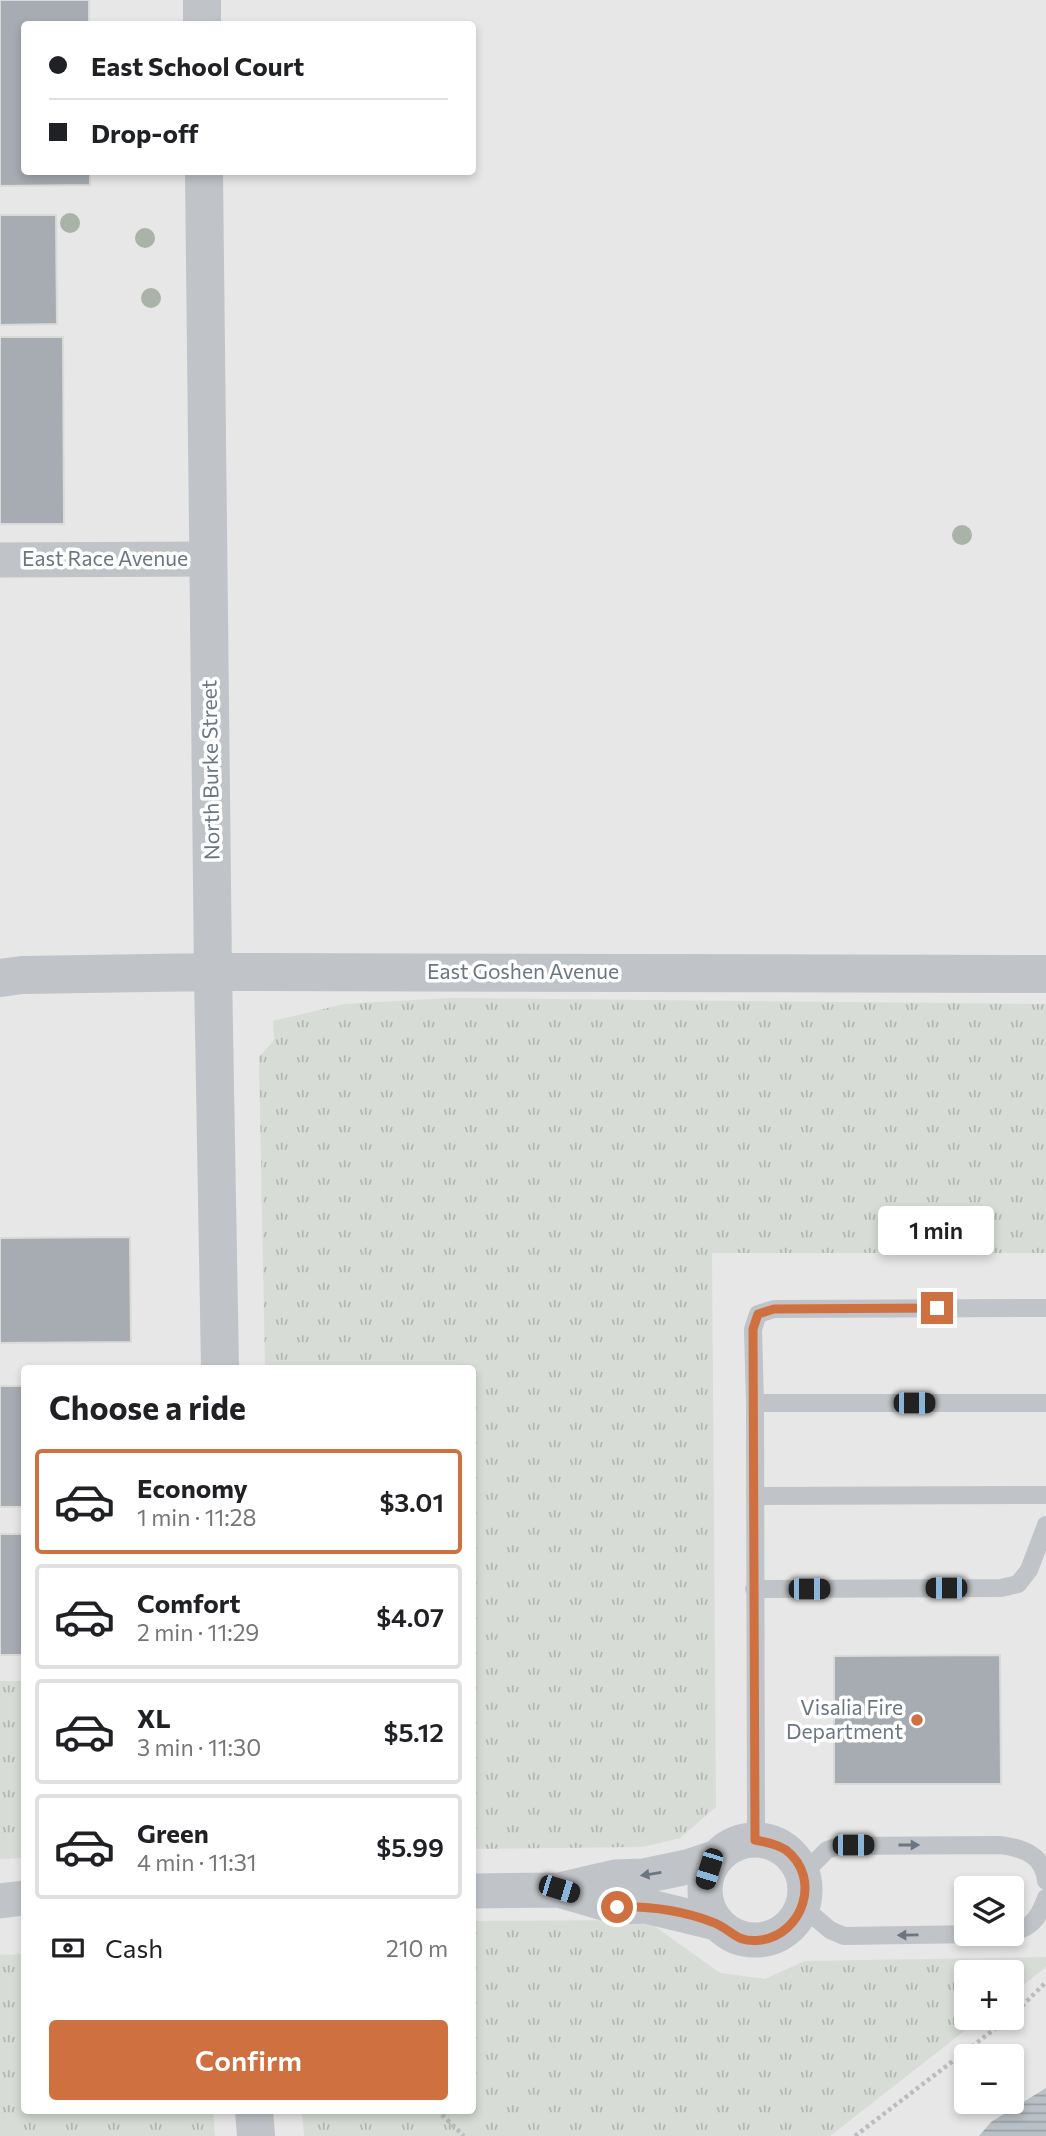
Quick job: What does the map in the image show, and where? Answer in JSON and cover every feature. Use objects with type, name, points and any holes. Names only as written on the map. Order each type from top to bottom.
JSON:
[{"type":"street","points":[[202,0],[202,21]]},
{"type":"street","name":"North Burke Street","points":[[204,175],[220,1365]]},
{"type":"street","name":"East Race Avenue","points":[[0,559],[209,559]]},
{"type":"street","name":"East Goshen Avenue","points":[[0,978],[22,975],[213,972],[1046,974]]},
{"type":"street","points":[[755,1840],[772,1843],[786,1850],[796,1861],[803,1891],[796,1920],[785,1931],[772,1938],[757,1941],[728,1933],[716,1923],[708,1911],[705,1897],[709,1869],[717,1857],[728,1847],[755,1840]]},
{"type":"street","points":[[476,1891],[559,1889],[615,1877],[687,1867],[717,1857]]},
{"type":"street","points":[[559,1889],[617,1907],[657,1908],[716,1923]]},
{"type":"street","points":[[0,1901],[21,1898]]},
{"type":"street","points":[[254,2114],[256,2136]]},
{"type":"lane","points":[[755,1840],[753,1329],[758,1314],[774,1309],[1046,1308]]},
{"type":"lane","points":[[755,1403],[1046,1403]]},
{"type":"lane","points":[[755,1496],[1046,1495]]},
{"type":"lane","points":[[754,1589],[1001,1588],[1018,1584],[1029,1570],[1046,1525]]},
{"type":"lane","points":[[954,1934],[844,1936],[830,1930],[803,1891],[827,1850],[839,1846],[1021,1847],[1038,1859],[1046,1881]]},
{"type":"lane","points":[[1024,1928],[1039,1916],[1046,1898]]},
{"type":"path","points":[[1024,2003],[1046,1982]]},
{"type":"path","points":[[855,2136],[993,2030]]},
{"type":"path","points":[[442,2114],[464,2136]]},
{"type":"shaded area","points":[[0,0],[1046,0],[1046,2136],[0,2136]]},
{"type":"shaded area","points":[[1046,2088],[1046,2136],[979,2136],[991,2122],[1004,2114],[1024,2114],[1024,2102]]},
{"type":"green space","points":[[450,998],[1046,1004],[1046,1253],[712,1253],[716,1807],[680,1838],[642,1847],[476,1849],[476,1365],[265,1365],[259,1057],[274,1040],[273,1021],[344,1004]]},
{"type":"green space","points":[[0,1681],[21,1681],[21,1858],[0,1859]]},
{"type":"green space","points":[[646,1920],[720,1973],[765,1979],[805,1961],[1046,1957],[1046,1967],[1024,1984],[1024,1960],[954,1960],[954,2030],[966,2030],[830,2136],[304,2136],[302,2114],[476,2114],[476,1921]]},
{"type":"green space","points":[[21,1954],[21,2114],[213,2114],[215,2136],[0,2136],[0,1955]]},
{"type":"building","points":[[0,0],[89,0],[89,21],[21,21],[21,175],[90,175],[90,185],[0,186]]},
{"type":"building","points":[[0,215],[56,215],[57,324],[0,325]]},
{"type":"building","points":[[0,337],[63,337],[64,524],[0,524]]},
{"type":"building","points":[[130,1237],[131,1342],[0,1343],[0,1238]]},
{"type":"building","points":[[0,1386],[21,1386],[21,1507],[0,1507]]},
{"type":"building","points":[[0,1534],[21,1534],[21,1655],[0,1655]]},
{"type":"building","name":"Visalia Fire Department","points":[[1000,1655],[1001,1784],[834,1784],[834,1656]]},
{"type":"place","name":"Visalia Fire Department","points":[[917,1720]]},
{"type":"route","points":[[617,1907],[646,1906],[668,1909],[716,1923],[728,1933],[742,1939],[757,1941],[772,1938],[785,1931],[796,1920],[803,1907],[805,1885],[796,1861],[786,1850],[772,1843],[755,1840],[753,1329],[758,1314],[774,1309],[937,1308]]}]
